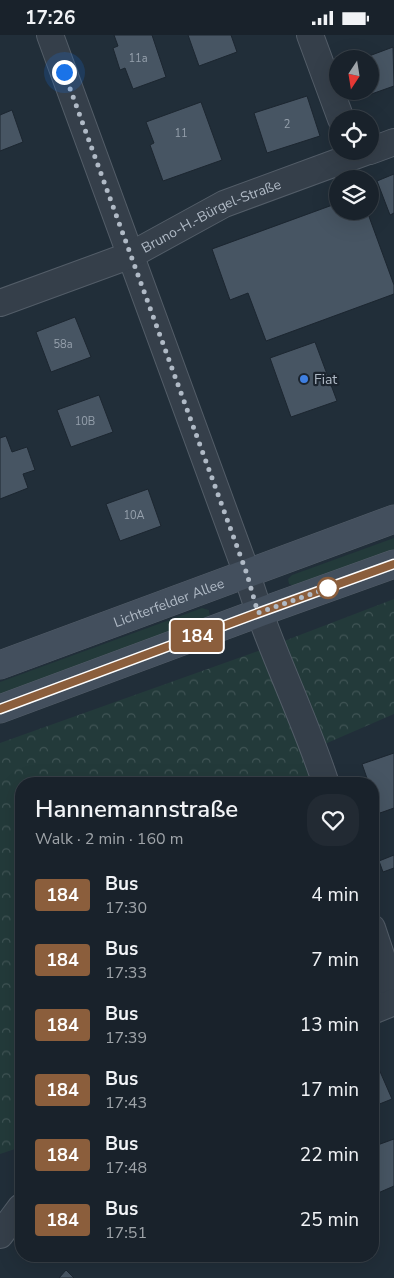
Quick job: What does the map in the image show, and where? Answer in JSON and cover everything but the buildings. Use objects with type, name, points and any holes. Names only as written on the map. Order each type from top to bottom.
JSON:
[{"type":"main road","name":"Lichterfelder Allee","points":[[0,665],[394,519]]},
{"type":"main road","points":[[0,709],[394,564]]},
{"type":"street","points":[[50,35],[247,574],[258,613],[324,777]]},
{"type":"street","points":[[310,35],[338,110]]},
{"type":"street","name":"Bruno-H.-Bürgel-Straße","points":[[379,147],[394,142]]},
{"type":"street","name":"Bruno-H.-Bürgel-Straße","points":[[0,303],[131,255],[224,204],[341,160]]},
{"type":"street","points":[[379,949],[394,994]]},
{"type":"street","points":[[379,1008],[394,1002]]},
{"type":"street","points":[[0,1235],[15,1215]]},
{"type":"green space","points":[[394,538],[394,552],[296,587],[289,584],[288,579],[292,575]]},
{"type":"green space","points":[[394,599],[394,714],[304,753],[312,777],[15,777],[15,1149],[0,1154],[0,743],[258,651]]},
{"type":"green space","points":[[202,608],[209,610],[210,617],[0,699],[0,682]]},
{"type":"bus line","name":"184","points":[[0,709],[394,564]]},
{"type":"place","name":"Fiat","points":[[304,379]]},
{"type":"route","points":[[64,72],[247,574],[258,613],[328,588]]}]
